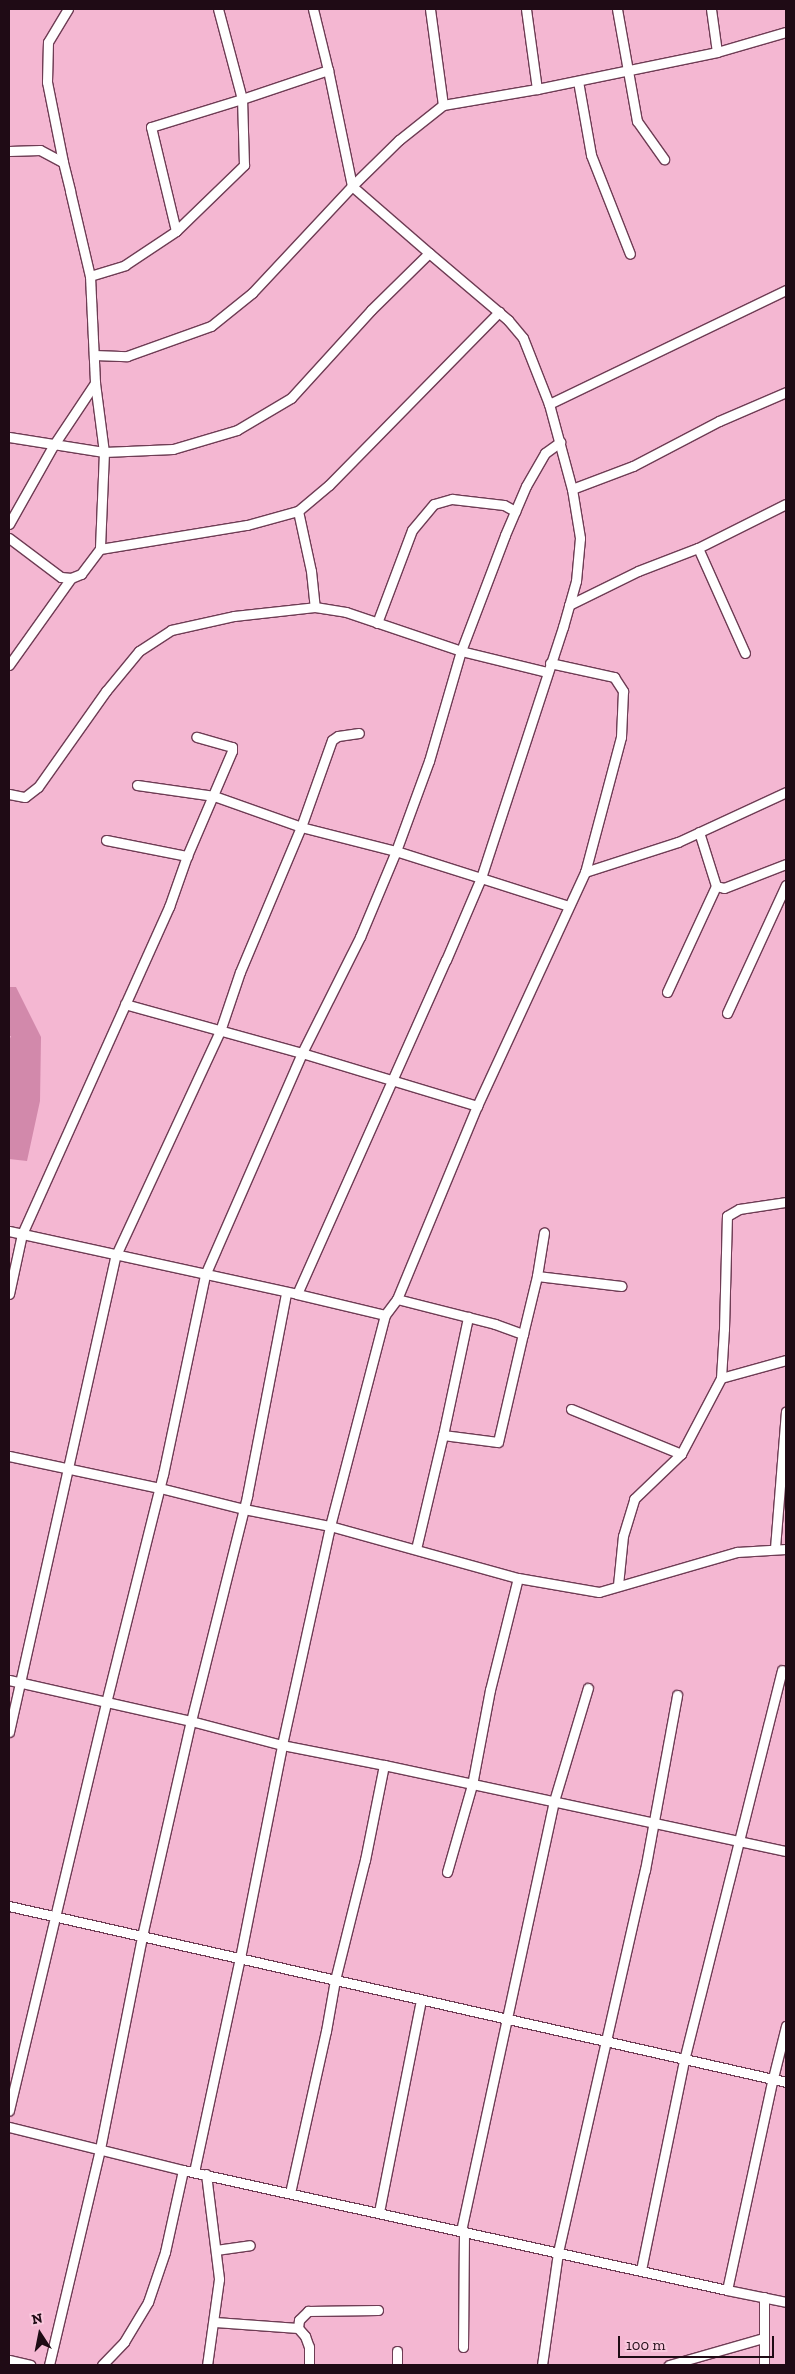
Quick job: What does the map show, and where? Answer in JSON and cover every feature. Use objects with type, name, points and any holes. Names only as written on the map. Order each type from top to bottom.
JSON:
[{"type":"street","points":[[9,538],[61,577],[71,578],[80,574],[100,549],[104,452],[94,383],[90,276],[63,162],[47,82],[48,42],[68,9]]},
{"type":"street","points":[[90,276],[125,266],[176,231],[244,165],[242,99],[218,9]]},
{"type":"street","points":[[297,1294],[481,878],[576,581],[580,538],[572,488],[560,442],[549,404],[523,338],[498,312],[352,186],[328,70],[313,9]]},
{"type":"street","points":[[430,9],[443,105]]},
{"type":"street","points":[[526,9],[537,89]]},
{"type":"street","points":[[617,9],[637,121],[664,159]]},
{"type":"street","points":[[711,9],[718,52]]},
{"type":"street","points":[[94,355],[127,356],[212,326],[252,293],[352,186],[399,140],[443,105],[537,89],[718,52],[786,32]]},
{"type":"street","points":[[176,231],[151,127],[328,70]]},
{"type":"street","points":[[578,81],[591,155],[630,254]]},
{"type":"street","points":[[9,151],[40,150],[63,162]]},
{"type":"street","points":[[9,438],[104,452],[173,449],[237,430],[291,398],[371,310],[429,253]]},
{"type":"street","points":[[549,404],[786,290]]},
{"type":"street","points":[[100,549],[247,525],[298,511],[329,485],[498,312]]},
{"type":"street","points":[[9,524],[53,446],[94,383]]},
{"type":"street","points":[[572,488],[633,466],[719,421],[786,392]]},
{"type":"street","points":[[9,2111],[106,1703],[160,1488],[205,1275],[302,1053],[360,936],[396,851],[429,761],[461,651],[515,511],[526,486],[545,453],[560,442]]},
{"type":"street","points":[[377,622],[412,530],[434,504],[452,499],[504,505],[515,511]]},
{"type":"street","points":[[569,605],[638,571],[698,548],[786,504]]},
{"type":"street","points":[[298,511],[309,563],[315,607]]},
{"type":"street","points":[[698,548],[745,653]]},
{"type":"street","points":[[9,665],[71,578]]},
{"type":"street","points":[[9,794],[25,797],[38,787],[106,691],[139,651],[171,630],[234,616],[315,607],[346,612],[461,651],[614,677],[624,691],[621,737],[585,872],[477,1106],[398,1299],[385,1316],[330,1526],[282,1745],[240,1958],[194,2172]]},
{"type":"street","points":[[9,1732],[66,1469],[116,1255],[220,1031],[240,972],[301,827],[332,740],[338,736],[359,733]]},
{"type":"street","points":[[9,1294],[22,1234],[46,1186],[169,907],[187,856],[232,751],[232,747],[196,737]]},
{"type":"street","points":[[137,785],[214,796],[301,827],[396,851],[568,906]]},
{"type":"street","points":[[585,872],[678,842],[786,792]]},
{"type":"street","points":[[667,992],[716,886],[699,832]]},
{"type":"street","points":[[106,840],[187,856]]},
{"type":"street","points":[[716,886],[724,888],[786,864]]},
{"type":"street","points":[[727,1013],[786,885]]},
{"type":"street","points":[[125,1004],[302,1053],[477,1106]]},
{"type":"street","points":[[618,1585],[622,1536],[634,1498],[681,1454],[721,1378],[727,1216],[738,1208],[786,1202]]},
{"type":"street","points":[[9,1231],[297,1294],[385,1316]]},
{"type":"street","points":[[443,1435],[498,1442],[537,1276],[544,1233]]},
{"type":"street","points":[[537,1276],[621,1286]]},
{"type":"street","points":[[49,2365],[100,2149],[142,1936],[191,1722],[244,1509],[286,1293]]},
{"type":"street","points":[[398,1299],[468,1317],[523,1334]]},
{"type":"street","points":[[416,1549],[468,1317]]},
{"type":"street","points":[[721,1378],[786,1360]]},
{"type":"street","points":[[570,1408],[681,1454]]},
{"type":"street","points":[[775,1548],[786,1411]]},
{"type":"street","points":[[9,1456],[160,1488],[244,1509],[330,1526],[518,1578],[599,1592],[738,1552],[775,1548],[786,1549]]},
{"type":"street","points":[[448,1872],[472,1785],[490,1690],[518,1578]]},
{"type":"street","points":[[641,2270],[684,2060],[782,1670]]},
{"type":"street","points":[[9,1680],[282,1745],[786,1851]]},
{"type":"street","points":[[463,2347],[463,2231],[554,1801],[588,1688]]},
{"type":"street","points":[[542,2365],[558,2252],[655,1823],[677,1695]]},
{"type":"street","points":[[290,2193],[326,2031],[335,1980],[365,1860],[384,1765]]},
{"type":"street","points":[[9,1906],[786,2082]]},
{"type":"street","points":[[379,2212],[422,2000]]},
{"type":"street","points":[[727,2290],[786,2026]]},
{"type":"street","points":[[9,2127],[184,2170],[786,2302]]},
{"type":"street","points":[[102,2365],[124,2342],[148,2302],[165,2252],[184,2170]]},
{"type":"street","points":[[206,2174],[219,2279],[207,2365]]},
{"type":"street","points":[[216,2250],[250,2244]]},
{"type":"street","points":[[764,2297],[764,2365]]},
{"type":"street","points":[[298,2328],[299,2320],[308,2311],[378,2310]]},
{"type":"street","points":[[214,2322],[298,2328],[305,2336],[309,2347],[309,2365]]},
{"type":"street","points":[[670,2365],[763,2338]]},
{"type":"street","points":[[396,2365],[397,2351]]},
{"type":"street","points":[[9,2360],[30,2365]]},
{"type":"shaded area","points":[[9,987],[16,987],[41,1037],[40,1101],[27,1161],[9,1159],[9,1041],[11,1036],[9,1036]]}]
